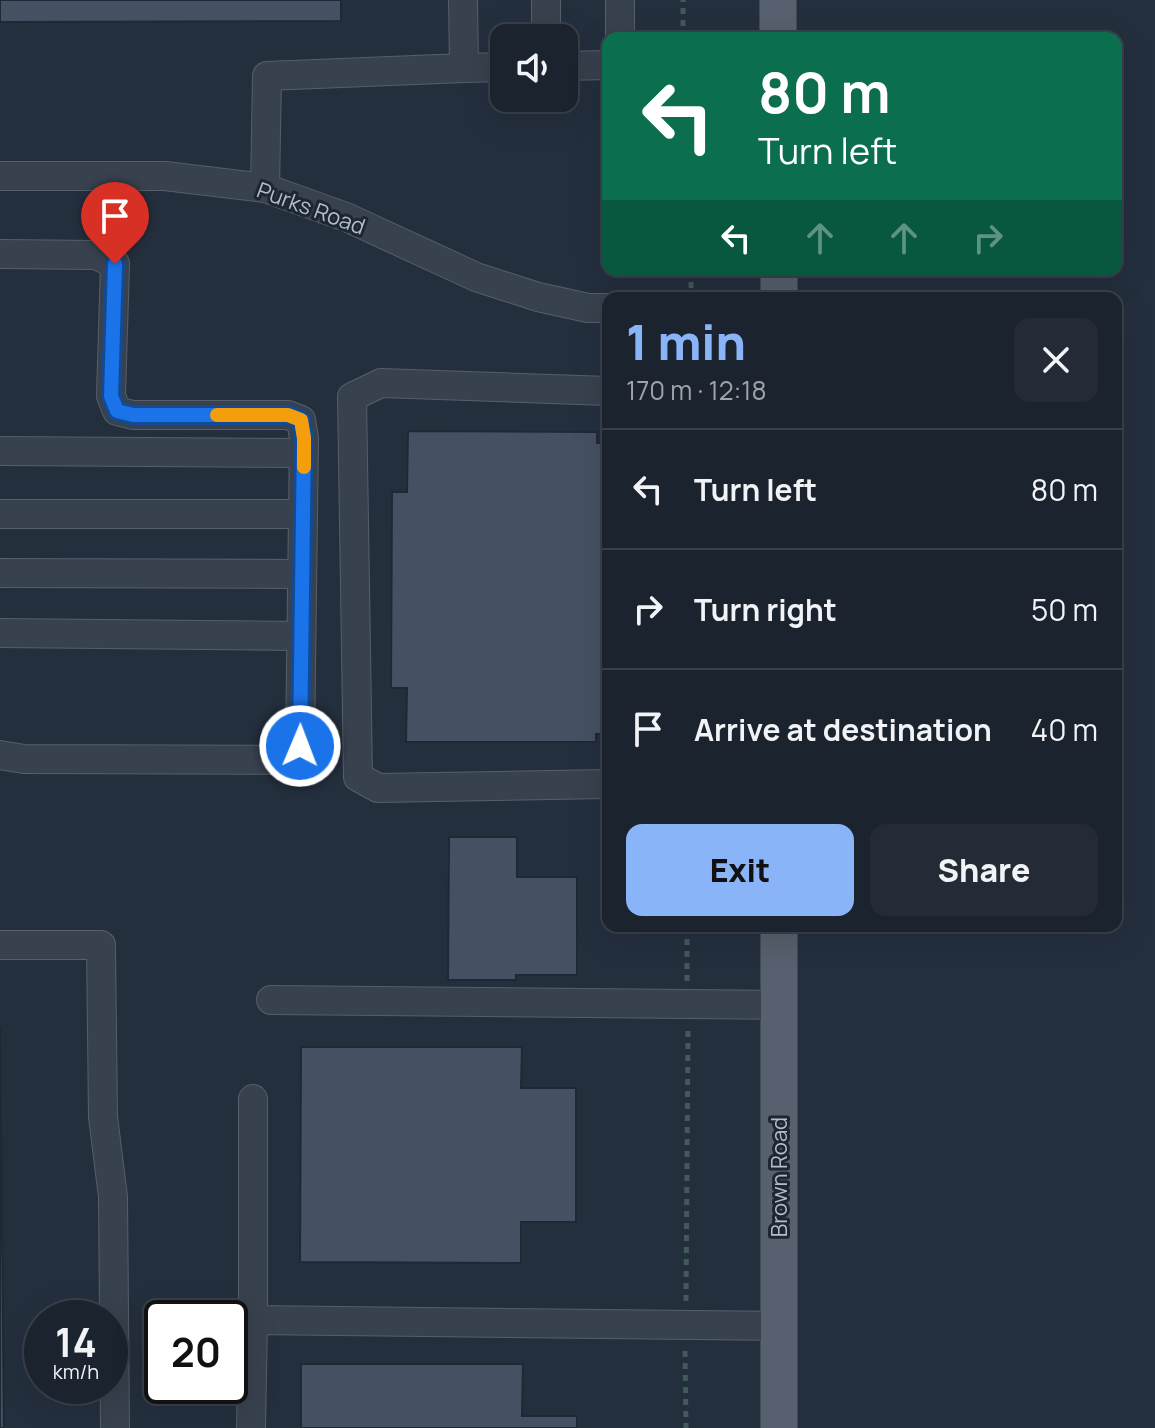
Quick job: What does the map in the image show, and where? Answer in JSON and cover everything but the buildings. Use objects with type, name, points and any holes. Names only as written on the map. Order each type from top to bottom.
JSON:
[{"type":"main road","points":[[778,0],[778,32]]},
{"type":"main road","name":"Brown Road","points":[[779,932],[779,1428]]},
{"type":"street","points":[[463,0],[464,68]]},
{"type":"street","points":[[546,0],[546,24]]},
{"type":"street","points":[[620,0],[620,32]]},
{"type":"street","points":[[578,66],[602,65]]},
{"type":"street","points":[[265,188],[267,76],[490,67]]},
{"type":"street","name":"Purks Road","points":[[0,176],[165,176],[265,188],[346,217],[476,277],[538,297],[602,308]]},
{"type":"street","points":[[0,254],[96,255],[115,264],[111,396],[117,411],[133,415],[288,415],[301,420],[304,453],[300,746],[294,760],[24,759],[0,755]]},
{"type":"street","points":[[602,391],[381,383],[352,397],[358,777],[378,788],[602,784]]},
{"type":"street","points":[[0,451],[304,453]]},
{"type":"street","points":[[0,514],[303,514]]},
{"type":"street","points":[[0,573],[302,574]]},
{"type":"street","points":[[0,633],[301,636]]},
{"type":"street","points":[[0,945],[101,945],[103,1117],[113,1197],[115,1428]]},
{"type":"street","points":[[271,1000],[779,1005]]},
{"type":"street","points":[[251,1428],[253,1099]]},
{"type":"street","points":[[253,1320],[779,1326]]},
{"type":"path","points":[[683,0],[683,32]]},
{"type":"path","points":[[686,1428],[687,932]]},
{"type":"slow traffic","points":[[217,415],[288,415],[301,420],[304,467]]},
{"type":"route","points":[[115,264],[111,396],[117,411],[133,415],[288,415],[301,420],[304,438],[300,746]]}]
